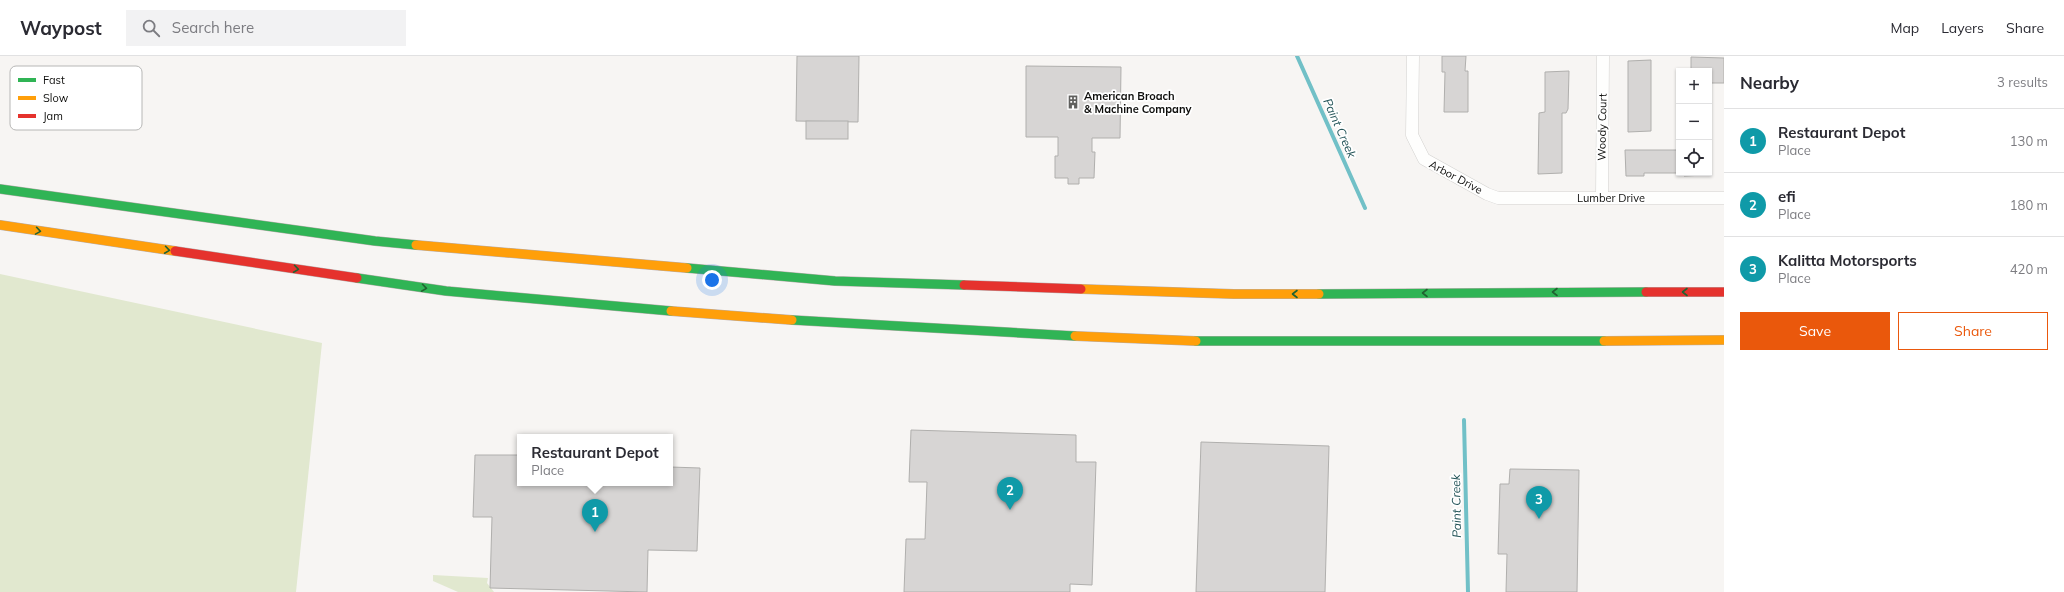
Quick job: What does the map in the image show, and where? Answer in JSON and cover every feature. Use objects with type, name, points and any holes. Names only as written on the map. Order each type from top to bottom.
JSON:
[{"type":"highway","points":[[0,189],[375,241],[835,281],[1234,294],[1724,292]]},
{"type":"highway","points":[[0,224],[446,291],[716,315],[1000,332],[1233,342],[1724,340]]},
{"type":"street","name":"Arbor Drive","points":[[1413,56],[1412,135],[1424,160],[1487,194],[1498,198]]},
{"type":"street","name":"Woody Court","points":[[1602,198],[1603,56]]},
{"type":"street","name":"Lumber Drive","points":[[1498,198],[1724,198]]},
{"type":"green space","points":[[0,274],[322,343],[296,592],[0,592]]},
{"type":"green space","points":[[433,575],[488,578],[487,583],[494,592],[458,592],[433,581]]},
{"type":"building","points":[[797,56],[859,56],[858,122],[796,121]]},
{"type":"building","points":[[1442,56],[1466,56],[1465,71],[1468,71],[1468,112],[1444,112],[1445,72],[1442,72]]},
{"type":"building","points":[[1691,57],[1724,58],[1724,83],[1712,83],[1712,68],[1691,68]]},
{"type":"building","points":[[1651,60],[1651,131],[1628,132],[1628,61]]},
{"type":"building","name":"American Broach & Machine Company","points":[[1026,66],[1121,67],[1120,138],[1092,138],[1092,152],[1095,152],[1094,178],[1079,178],[1079,184],[1068,184],[1068,178],[1055,178],[1055,156],[1058,156],[1058,137],[1026,137]]},
{"type":"building","points":[[1569,71],[1568,109],[1566,113],[1562,113],[1562,173],[1538,174],[1539,113],[1545,112],[1545,72]]},
{"type":"building","points":[[806,121],[848,121],[848,139],[806,139]]},
{"type":"building","points":[[1625,150],[1676,150],[1676,173],[1644,173],[1644,176],[1626,176]]},
{"type":"building","points":[[911,430],[1076,435],[1076,462],[1096,462],[1092,585],[1070,584],[1070,592],[904,592],[906,539],[925,539],[927,482],[909,482]]},
{"type":"building","points":[[1201,442],[1329,446],[1325,592],[1196,592]]},
{"type":"building","points":[[475,455],[517,455],[517,486],[673,486],[673,467],[700,468],[697,551],[648,550],[647,592],[490,588],[492,517],[473,517]]},
{"type":"building","points":[[1510,469],[1579,470],[1577,592],[1506,592],[1507,554],[1498,554],[1500,484],[1509,484]]},
{"type":"waterway","name":"Paint Creek","points":[[1297,56],[1365,208]]},
{"type":"waterway","name":"Paint Creek","points":[[1464,420],[1468,592]]},
{"type":"traffic: fast","points":[[0,189],[375,241],[416,245]]},
{"type":"traffic: fast","points":[[687,268],[835,281],[964,285]]},
{"type":"traffic: fast","points":[[357,278],[446,291],[671,311]]},
{"type":"traffic: fast","points":[[1319,294],[1646,292]]},
{"type":"traffic: fast","points":[[792,320],[1075,336]]},
{"type":"traffic: fast","points":[[1196,341],[1604,341]]},
{"type":"traffic: slow","points":[[0,225],[175,251]]},
{"type":"traffic: slow","points":[[416,245],[687,268]]},
{"type":"traffic: slow","points":[[1081,289],[1234,294],[1319,294]]},
{"type":"traffic: slow","points":[[671,311],[792,320]]},
{"type":"traffic: slow","points":[[1075,336],[1196,341]]},
{"type":"traffic: slow","points":[[1604,341],[1724,340]]},
{"type":"traffic: jam","points":[[175,251],[357,278]]},
{"type":"traffic: jam","points":[[964,285],[1081,289]]},
{"type":"traffic: jam","points":[[1646,292],[1724,292]]},
{"type":"place","name":"American Broach & Machine Company","points":[[1073,102]]},
{"type":"place","name":"efi","points":[[1010,510]]},
{"type":"place","name":"Kalitta Motorsports","points":[[1539,519]]},
{"type":"place","name":"Restaurant Depot","points":[[595,532]]}]
